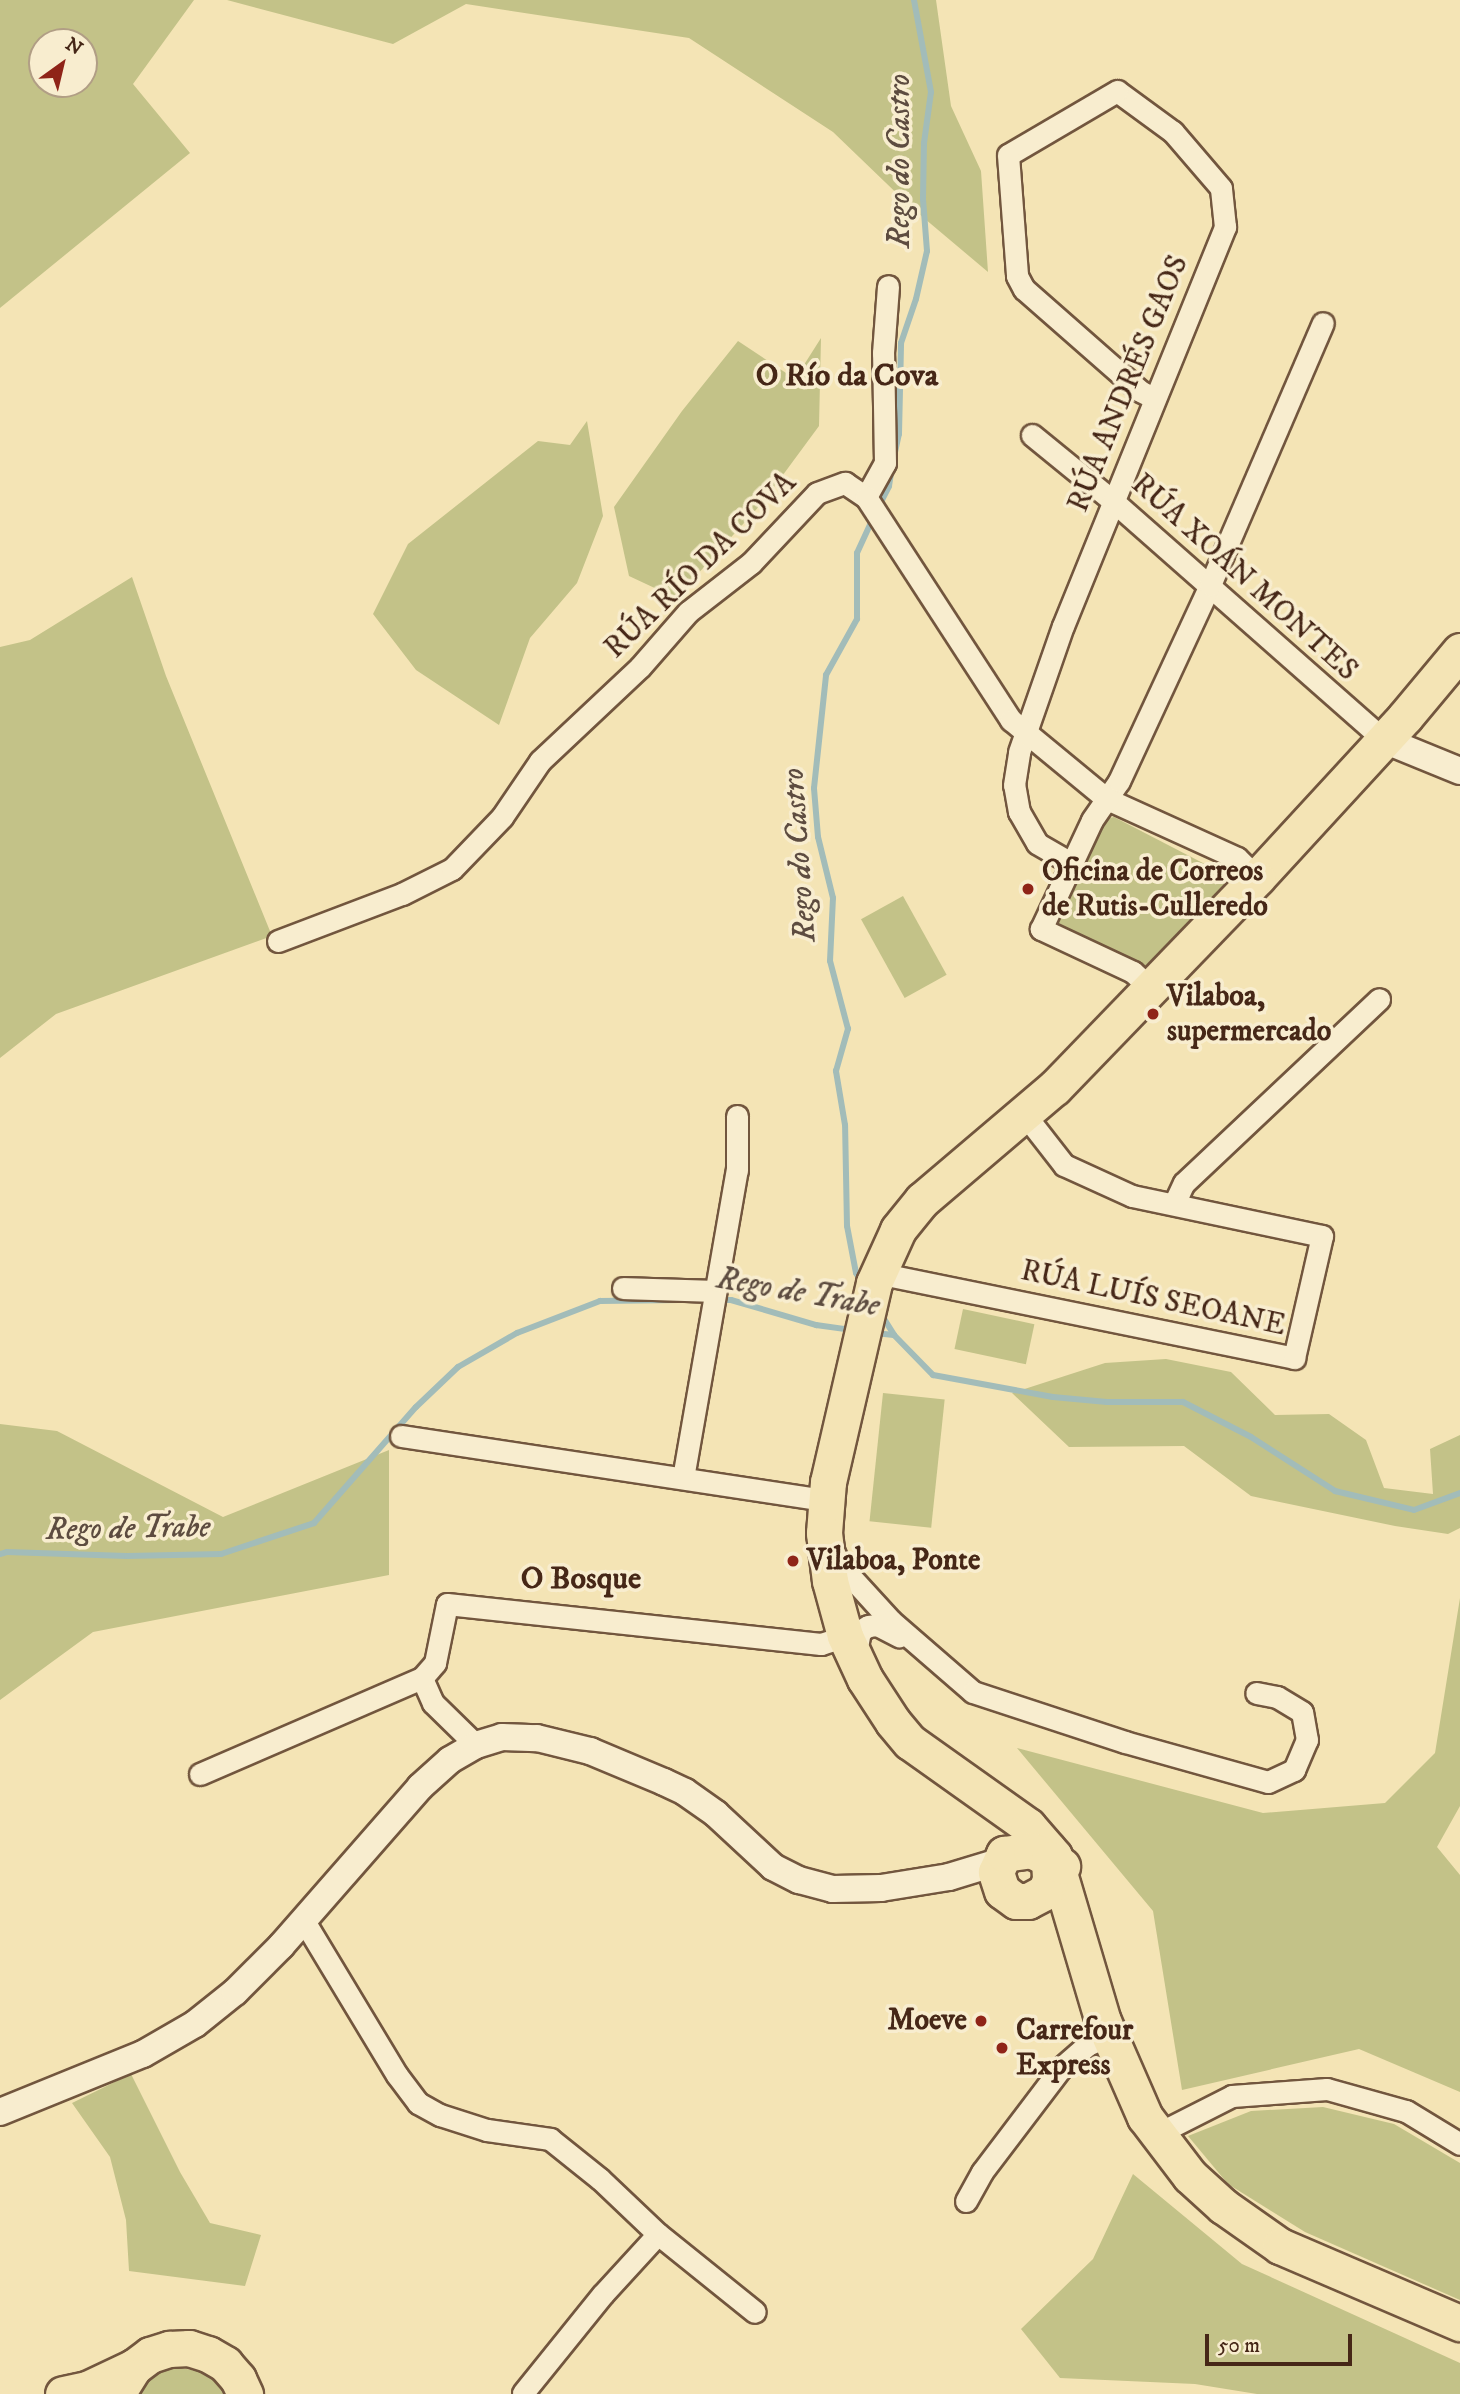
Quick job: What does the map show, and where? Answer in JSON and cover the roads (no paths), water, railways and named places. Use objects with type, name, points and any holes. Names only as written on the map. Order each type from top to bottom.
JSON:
[{"type":"highway","points":[[1051,1857],[1050,1880],[1045,1892],[1028,1901],[1016,1901],[1007,1896],[1000,1866],[1002,1836],[910,1742],[877,1700],[850,1647],[830,1581],[825,1517],[857,1355],[876,1278],[898,1230],[922,1200],[1025,1115],[1257,878],[1384,740],[1460,651]]},
{"type":"highway","points":[[910,1742],[947,1753],[978,1773],[1033,1811],[1060,1841],[1088,1890],[1105,1945],[1112,1983],[1151,2126]]},
{"type":"highway","points":[[910,1742],[1028,1826],[1051,1857],[1067,1869],[1081,1895],[1097,1952],[1112,1983]]},
{"type":"highway","points":[[978,1773],[992,1792],[1033,1822],[1047,1837],[1103,2021],[1151,2126]]},
{"type":"highway","points":[[1000,1866],[1031,1850],[1051,1857]]},
{"type":"highway","points":[[1028,1901],[1056,1931],[1073,1964],[1101,2039],[1151,2126],[1189,2176],[1280,2246],[1460,2323]]},
{"type":"highway","points":[[63,2394],[125,2380],[159,2352],[189,2348],[208,2354],[225,2364],[249,2389]]},
{"type":"street","name":"RÚA ANDRÉS GAOS","points":[[1071,863],[1037,843],[1020,812],[1014,785],[1018,752],[1113,500],[1225,227],[1220,188],[1173,132],[1117,91],[1008,155],[1017,276],[1024,289],[1140,391],[1154,398]]},
{"type":"street","points":[[888,286],[883,353],[885,463],[866,497],[1011,720],[1107,799],[1237,858],[1257,878]]},
{"type":"street","points":[[1149,987],[1133,972],[1041,929],[1092,820],[1119,781],[1210,584],[1323,323]]},
{"type":"street","name":"RÚA XOÁN MONTES","points":[[1032,435],[1113,500],[1210,584],[1384,740]]},
{"type":"street","name":"RÚA RÍO DA COVA","points":[[278,941],[402,894],[452,869],[502,817],[540,761],[640,667],[688,612],[751,563],[817,493],[845,483],[866,497]]},
{"type":"street","points":[[1384,740],[1460,771]]},
{"type":"street","points":[[1025,1115],[1064,1165],[1132,1196],[1174,1203],[1184,1183],[1379,999]]},
{"type":"street","points":[[683,1478],[737,1170],[737,1116]]},
{"type":"street","name":"RÚA LUÍS SEOANE","points":[[876,1278],[1294,1358],[1322,1236],[1174,1203]]},
{"type":"street","points":[[623,1288],[714,1292]]},
{"type":"street","points":[[401,1436],[683,1478],[825,1517],[839,1564],[891,1621],[973,1692],[1125,1742],[1268,1782],[1294,1770],[1307,1740],[1302,1712],[1277,1697],[1256,1693]]},
{"type":"street","points":[[200,1774],[422,1678],[435,1663],[447,1604],[850,1647],[856,1642],[860,1631],[877,1625],[925,1651]]},
{"type":"street","points":[[422,1678],[433,1703],[476,1745]]},
{"type":"street","points":[[0,2112],[143,2053],[195,2024],[235,1992],[304,1921],[420,1787],[450,1760],[476,1745],[502,1737],[537,1738],[590,1751],[664,1782],[685,1792],[716,1814],[773,1867],[799,1880],[833,1889],[881,1888],[1000,1866]]},
{"type":"street","points":[[304,1921],[397,2075],[418,2103],[440,2115],[487,2130],[550,2139],[600,2179],[658,2234],[755,2312]]},
{"type":"street","points":[[966,2201],[982,2172],[1061,2068],[1087,2045],[1101,2039]]},
{"type":"street","points":[[1151,2126],[1233,2096],[1327,2089],[1406,2111],[1460,2144]]},
{"type":"street","points":[[523,2393],[603,2294],[658,2234]]},
{"type":"waterway","name":"Rego do Castro","points":[[894,457],[899,434],[901,343],[916,299],[927,251],[923,199],[924,143],[931,92],[914,0]]},
{"type":"waterway","name":"Rego do Castro","points":[[879,506],[889,486],[892,467]]},
{"type":"waterway","name":"Rego do Castro","points":[[861,1281],[856,1273],[847,1226],[845,1125],[836,1071],[848,1029],[830,961],[833,898],[818,837],[814,788],[826,675],[857,619],[857,553],[874,516]]},
{"type":"waterway","name":"Rego de Trabe","points":[[0,1554],[221,1554],[314,1523],[416,1407],[458,1367],[517,1333],[600,1301],[679,1300]]},
{"type":"waterway","name":"Rego de Trabe","points":[[718,1300],[731,1300],[816,1325],[853,1330]]},
{"type":"waterway","name":"Rego do Castro","points":[[881,1314],[894,1335]]},
{"type":"waterway","name":"Rego de Trabe","points":[[875,1333],[894,1335],[933,1375],[1053,1397],[1107,1402],[1183,1402],[1251,1437],[1335,1491],[1414,1510],[1460,1493]]},
{"type":"place","name":"Oficina de Correos de Rutis-Culleredo","points":[[1028,889]]},
{"type":"place","name":"Vilaboa, supermercado","points":[[1153,1014]]},
{"type":"place","name":"Vilaboa, Ponte","points":[[793,1561]]},
{"type":"place","name":"Moeve","points":[[981,2021]]},
{"type":"place","name":"Carrefour Express","points":[[1002,2048]]},
{"type":"district","name":"O Río da Cova","points":[[847,376]]},
{"type":"district","name":"O Bosque","points":[[581,1579]]}]
